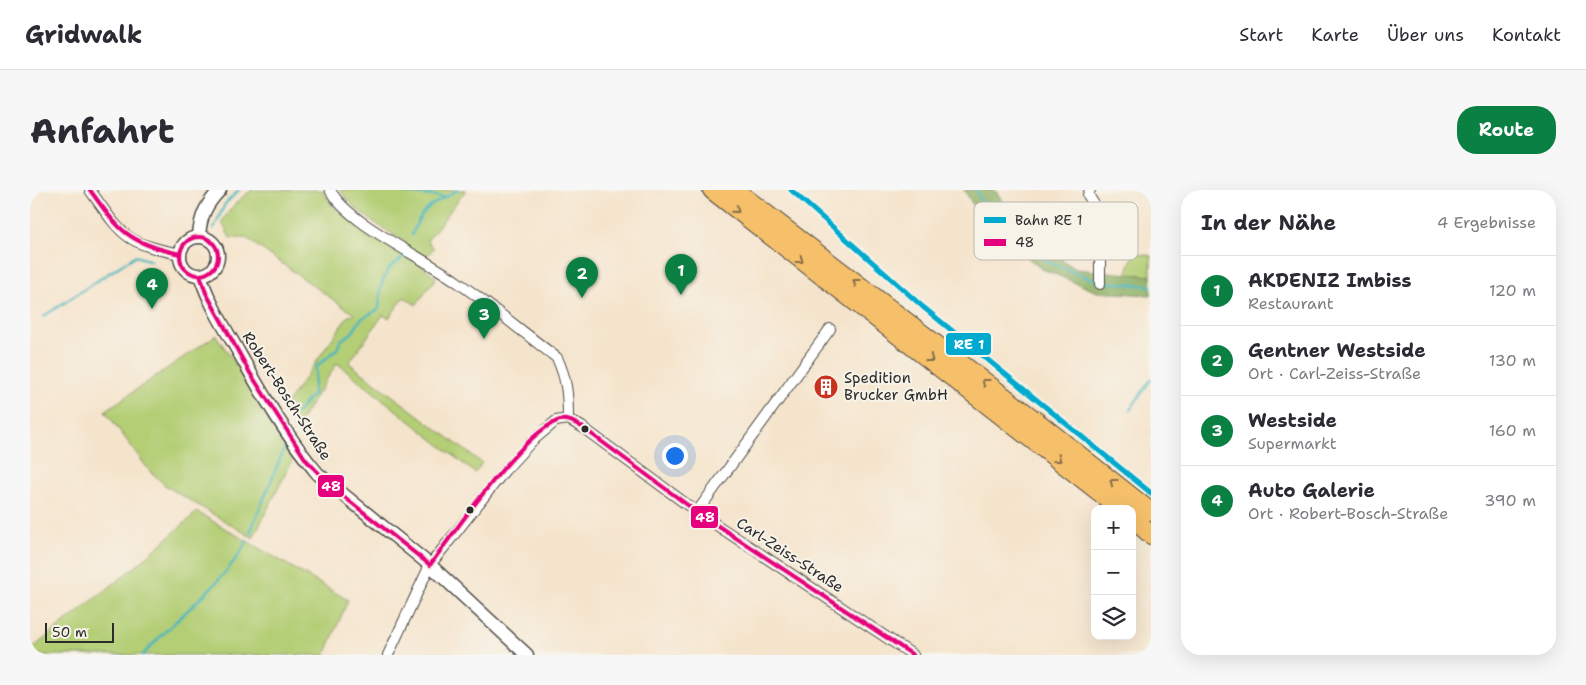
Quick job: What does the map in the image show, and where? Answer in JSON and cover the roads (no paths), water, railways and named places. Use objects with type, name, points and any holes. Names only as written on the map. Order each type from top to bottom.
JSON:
[{"type":"highway","points":[[712,190],[1116,505]]},
{"type":"highway","points":[[739,192],[1151,512]]},
{"type":"highway","points":[[1136,522],[1151,535]]},
{"type":"street","points":[[90,190],[124,234],[146,247],[180,254]]},
{"type":"street","points":[[199,237],[204,211],[220,190]]},
{"type":"street","points":[[330,190],[342,206],[392,242],[456,280],[557,358],[564,371],[568,389],[568,419],[556,422],[524,449],[505,470],[430,565],[388,655]]},
{"type":"street","points":[[1090,190],[1088,195],[1092,202]]},
{"type":"street","points":[[199,237],[212,241],[218,252],[216,265],[212,270],[200,275],[185,269],[180,254],[188,240],[199,237]]},
{"type":"street","points":[[1100,260],[1100,280]]},
{"type":"street","name":"Robert-Bosch-Straße","points":[[200,275],[206,293],[250,373],[306,460],[333,488],[430,565],[527,655]]},
{"type":"street","points":[[696,512],[830,329]]},
{"type":"street","name":"Carl-Zeiss-Straße","points":[[568,419],[582,426],[696,512],[913,655]]},
{"type":"waterway","points":[[214,228],[225,204],[239,190]]},
{"type":"waterway","points":[[392,190],[445,197]]},
{"type":"waterway","points":[[412,235],[420,218],[429,207],[458,190]]},
{"type":"waterway","points":[[976,190],[982,202]]},
{"type":"waterway","points":[[296,414],[313,394],[316,367],[337,349],[341,340],[352,333],[361,319],[379,309],[381,286],[387,271],[405,253]]},
{"type":"waterway","points":[[44,316],[135,256],[152,261]]},
{"type":"waterway","points":[[1045,260],[1097,281]]},
{"type":"waterway","points":[[1102,282],[1151,286]]},
{"type":"waterway","points":[[1130,410],[1151,379]]},
{"type":"waterway","points":[[250,533],[286,444]]},
{"type":"waterway","points":[[143,655],[212,587],[237,557],[247,541]]},
{"type":"place","name":"AKDENIZ Imbiss","points":[[681,295]]},
{"type":"place","name":"Gentner Westside","points":[[582,298]]},
{"type":"place","name":"Auto Galerie","points":[[152,309]]},
{"type":"place","name":"Westside","points":[[484,339]]},
{"type":"place","name":"Spedition Brucker GmbH","points":[[826,387]]}]
